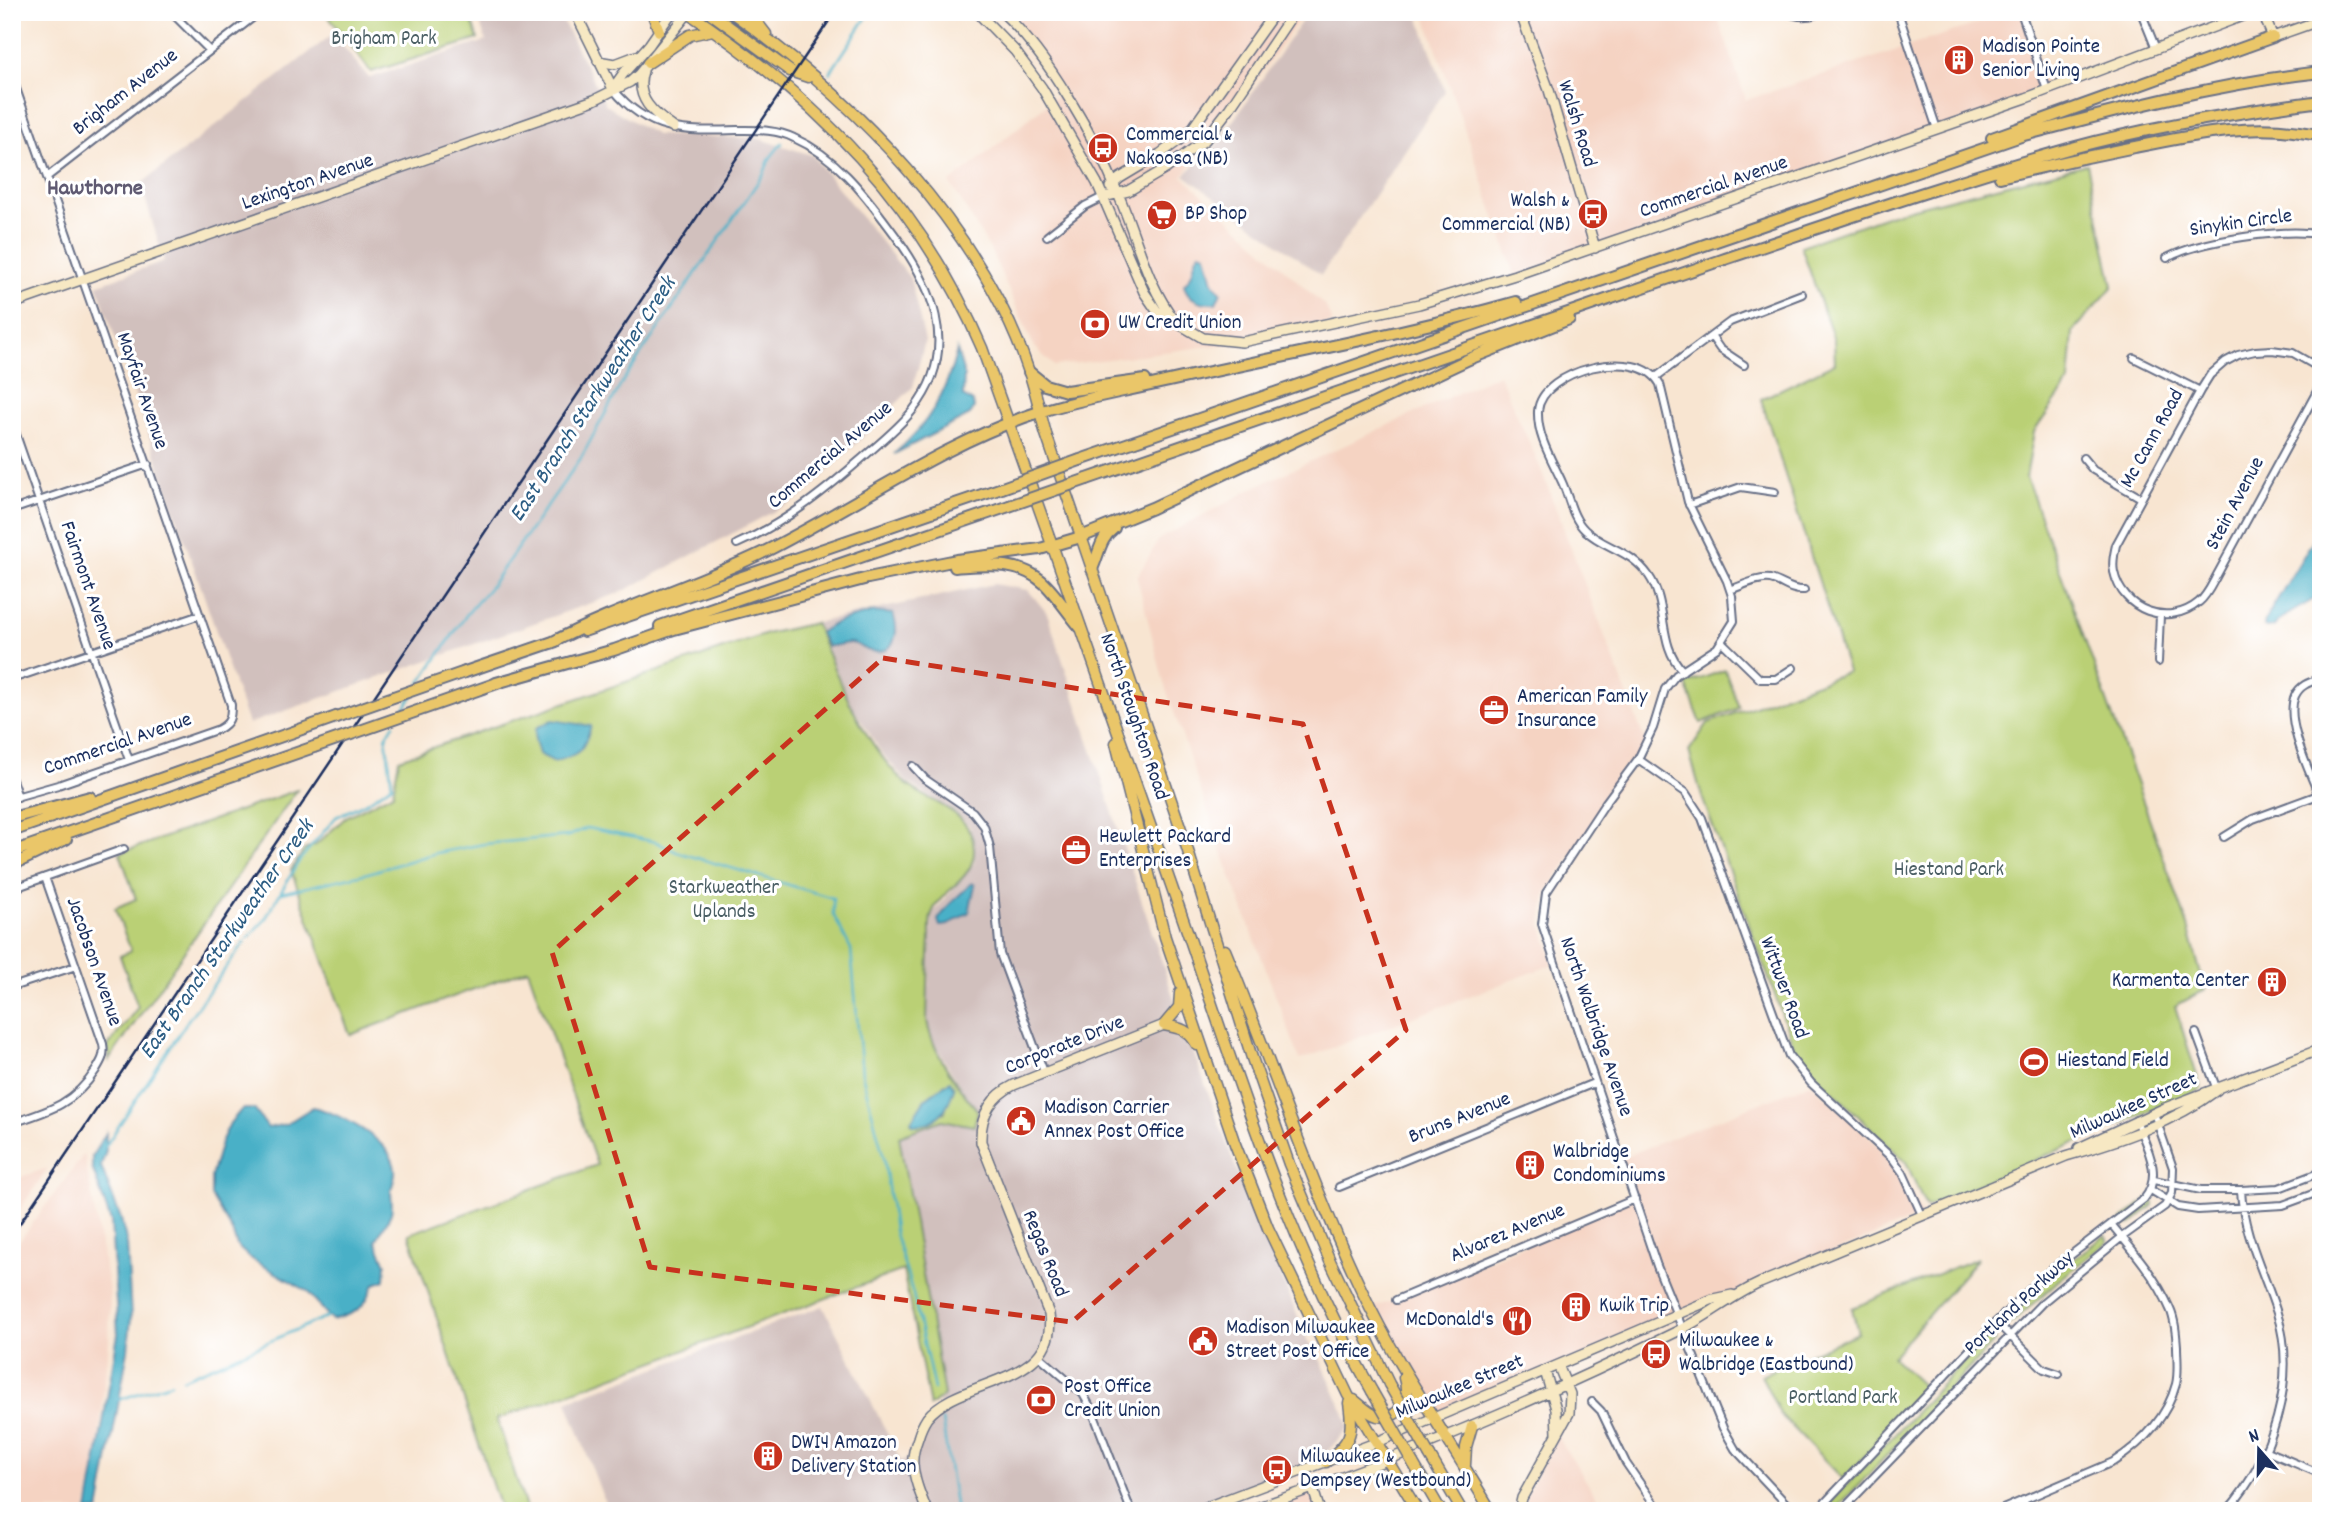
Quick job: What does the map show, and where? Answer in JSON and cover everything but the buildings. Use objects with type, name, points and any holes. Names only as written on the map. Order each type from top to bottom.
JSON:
[{"type":"highway","points":[[1907,174],[2011,131],[2273,37]]},
{"type":"highway","points":[[12,831],[1650,262],[2024,135],[2115,111],[2263,79],[2321,72]]},
{"type":"highway","points":[[12,852],[1891,203],[2072,148],[2130,134],[2238,112],[2321,101]]},
{"type":"highway","points":[[1891,203],[2057,163],[2221,130],[2248,129],[2321,136]]},
{"type":"highway","points":[[551,643],[594,620],[724,571],[775,546],[948,450],[1040,411],[1481,312],[1650,262]]},
{"type":"highway","points":[[496,683],[731,614],[868,578],[1052,546],[1081,537],[1124,520],[1469,359],[1631,291]]},
{"type":"highway","points":[[1029,372],[1045,385],[1066,391],[1200,374]]},
{"type":"highway","points":[[1092,569],[1100,551],[1102,537],[1124,520]]},
{"type":"highway","points":[[914,569],[990,564],[1015,567],[1043,582],[1080,627]]},
{"type":"highway","points":[[12,818],[157,780]]},
{"type":"highway","points":[[12,865],[117,815]]},
{"type":"main road","points":[[652,12],[659,31]]},
{"type":"main road","points":[[709,12],[790,71],[815,80]]},
{"type":"main road","name":"North Stoughton Road","points":[[731,12],[815,80],[878,137],[938,208],[993,293],[1029,372],[1289,1164],[1330,1261],[1389,1384],[1462,1511]]},
{"type":"main road","points":[[749,12],[775,46]]},
{"type":"main road","name":"North Stoughton Road","points":[[688,13],[802,101],[868,164],[943,268],[968,314],[1101,683],[1266,1160],[1311,1268],[1372,1391],[1440,1510]]},
{"type":"main road","points":[[647,65],[690,35],[713,30]]},
{"type":"main road","points":[[1101,683],[1153,894],[1175,970],[1268,1228],[1348,1395],[1418,1511]]},
{"type":"main road","points":[[1203,898],[1255,1023],[1319,1194],[1362,1292],[1399,1361],[1491,1511]]},
{"type":"main road","points":[[1164,1025],[1176,1013],[1181,999],[1175,970]]},
{"type":"main road","points":[[1164,1025],[1182,1028],[1188,1032],[1209,1067]]},
{"type":"main road","points":[[1348,1395],[1378,1416],[1397,1411],[1403,1406],[1408,1394],[1399,1361]]},
{"type":"main road","points":[[1326,1462],[1345,1446],[1351,1435],[1348,1395]]},
{"type":"main road","points":[[1465,1466],[1472,1426]]},
{"type":"street","points":[[171,12],[210,51]]},
{"type":"street","name":"Brigham Avenue","points":[[47,177],[260,12]]},
{"type":"street","points":[[575,12],[612,89]]},
{"type":"street","points":[[612,89],[643,53],[672,12]]},
{"type":"street","name":"Commercial Avenue","points":[[977,12],[1004,38],[1034,75],[1103,197],[1148,299],[1159,314],[1209,340],[1242,342],[1449,297],[1937,129],[2253,12]]},
{"type":"street","name":"Commercial Avenue","points":[[1002,12],[1051,71],[1097,150],[1118,195],[1156,292],[1177,323]]},
{"type":"street","points":[[1103,197],[1113,184],[1189,133],[1275,12]]},
{"type":"street","points":[[1047,236],[1085,206],[1103,197],[1118,195],[1167,168],[1205,140],[1294,12]]},
{"type":"street","name":"Walsh Road","points":[[1520,12],[1549,90],[1595,247]]},
{"type":"street","points":[[1787,12],[1808,17],[1824,12]]},
{"type":"street","points":[[1898,12],[1937,129]]},
{"type":"street","points":[[2021,12],[2047,90]]},
{"type":"street","points":[[2141,12],[2155,49]]},
{"type":"street","points":[[2262,12],[2273,37],[2321,20]]},
{"type":"street","points":[[612,89],[630,82],[688,13]]},
{"type":"street","points":[[598,61],[615,64],[643,53]]},
{"type":"street","points":[[647,65],[641,76],[643,98],[654,115],[674,128]]},
{"type":"street","name":"Mayfair Avenue","points":[[12,77],[231,705],[231,718]]},
{"type":"street","name":"Commercial Avenue","points":[[612,89],[638,115],[658,125],[690,131],[756,130],[785,134],[817,150],[830,159],[867,197],[923,277],[935,307],[939,341],[933,370],[925,390],[908,416],[804,506],[763,533],[737,544]]},
{"type":"street","name":"Lexington Avenue","points":[[12,304],[560,114],[594,100],[612,89]]},
{"type":"street","name":"Sinykin Circle","points":[[2167,258],[2199,245],[2291,233],[2309,232],[2321,235]]},
{"type":"street","points":[[1656,377],[1739,317],[1802,294]]},
{"type":"street","points":[[1711,336],[1720,349],[1744,365]]},
{"type":"street","name":"Mc Cann Road","points":[[2160,615],[2139,608],[2119,586],[2113,563],[2116,545],[2210,375],[2238,355],[2272,350],[2293,353],[2321,369]]},
{"type":"street","points":[[2134,358],[2200,391]]},
{"type":"street","points":[[1683,671],[1668,648],[1653,583],[1639,564],[1628,555],[1588,533],[1581,525],[1539,427],[1540,402],[1555,383],[1603,365],[1641,368],[1656,377],[1664,397],[1689,505],[1730,590],[1735,616],[1722,642],[1757,677],[1764,680],[1776,679],[1793,668]]},
{"type":"street","name":"Stein Avenue","points":[[2160,615],[2183,611],[2198,603],[2207,592],[2321,384]]},
{"type":"street","name":"Fairmont Avenue","points":[[12,423],[129,760]]},
{"type":"street","points":[[2082,458],[2100,474],[2141,498]]},
{"type":"street","points":[[12,510],[148,464]]},
{"type":"street","points":[[1689,505],[1741,488],[1775,492]]},
{"type":"street","points":[[1730,590],[1770,579],[1795,590],[1804,590]]},
{"type":"street","points":[[12,679],[200,615]]},
{"type":"street","points":[[2158,662],[2160,615]]},
{"type":"street","name":"North Walbridge Avenue","points":[[1722,642],[1676,675],[1665,689],[1652,733],[1638,759],[1564,864],[1544,901],[1542,924],[1594,1083],[1676,1314],[1723,1428],[1735,1449],[1793,1511]]},
{"type":"street","points":[[2224,836],[2253,819],[2320,796],[2295,729],[2292,711],[2300,689],[2306,683],[2321,678]]},
{"type":"street","name":"Commercial Avenue","points":[[15,797],[219,729],[231,718]]},
{"type":"street","name":"Wittwer Road","points":[[1638,759],[1685,792],[1702,817],[1793,1062],[1811,1083],[1896,1162],[1922,1215]]},
{"type":"street","points":[[913,766],[925,779],[973,813],[984,826],[990,847],[1000,954],[1044,1072]]},
{"type":"street","points":[[12,780],[15,797]]},
{"type":"street","points":[[12,889],[124,849]]},
{"type":"street","name":"Jacobson Avenue","points":[[12,1123],[56,1108],[73,1097],[87,1084],[102,1060],[103,1044],[46,877]]},
{"type":"street","points":[[12,987],[76,966]]},
{"type":"street","name":"Corporate Drive","points":[[987,1109],[1002,1091],[1164,1025]]},
{"type":"street","points":[[2196,1033],[2217,1090]]},
{"type":"street","name":"Milwaukee Street","points":[[2066,1156],[2154,1113],[2321,1049]]},
{"type":"street","name":"Bruns Avenue","points":[[1339,1187],[1594,1083]]},
{"type":"street","name":"Milwaukee Street","points":[[1196,1511],[1375,1443],[1676,1314],[1713,1299],[1737,1294],[2066,1156],[2158,1124],[2201,1102],[2217,1090]]},
{"type":"street","name":"Regas Road","points":[[987,1109],[981,1142],[1049,1314],[1049,1336],[1038,1355]]},
{"type":"street","points":[[2154,1113],[2173,1168],[2174,1183]]},
{"type":"street","points":[[2136,1121],[2150,1157],[2154,1180],[2151,1190],[2167,1202],[2187,1210],[2283,1205],[2321,1191]]},
{"type":"street","points":[[2154,1180],[2201,1190],[2241,1191],[2278,1188],[2321,1172]]},
{"type":"street","name":"Portland Parkway","points":[[1841,1511],[2008,1335],[2042,1303],[2122,1237],[2157,1213],[2167,1202],[2174,1183]]},
{"type":"street","name":"Portland Parkway","points":[[1817,1511],[1996,1322],[2046,1274],[2144,1199],[2151,1190]]},
{"type":"street","points":[[2227,1511],[2241,1495],[2276,1422],[2283,1394],[2286,1354],[2277,1314],[2250,1238],[2242,1209],[2241,1191]]},
{"type":"street","name":"Alvarez Avenue","points":[[1396,1300],[1635,1199]]},
{"type":"street","points":[[1998,1511],[2113,1462],[2129,1452],[2148,1434],[2163,1412],[2176,1383],[2176,1333],[2171,1310],[2157,1285],[2111,1224]]},
{"type":"street","name":"Milwaukee Street","points":[[1247,1511],[1387,1461],[1552,1392],[1682,1329],[1737,1294]]},
{"type":"street","points":[[1996,1322],[2044,1369],[2059,1374]]},
{"type":"street","points":[[927,1511],[915,1478],[912,1457],[927,1419],[939,1407],[1019,1371],[1038,1355],[1083,1394],[1092,1409],[1131,1511]]},
{"type":"street","points":[[1519,1511],[1522,1498],[1569,1413],[1570,1394],[1558,1365]]},
{"type":"street","points":[[1545,1371],[1557,1416],[1556,1435]]},
{"type":"street","points":[[1592,1402],[1601,1411],[1626,1463],[1659,1511]]},
{"type":"street","points":[[2264,1450],[2321,1474]]},
{"type":"street","points":[[1215,1511],[1255,1488]]},
{"type":"street","points":[[1313,1489],[1320,1511]]},
{"type":"street","points":[[2023,1500],[2028,1511]]},
{"type":"highlighted area","points":[[883,658],[1303,724],[1406,1030],[1072,1322],[650,1267],[552,952]]},
{"type":"shaded area","points":[[476,12],[558,12],[606,105],[656,135],[757,138],[812,155],[910,278],[925,341],[913,387],[803,496],[622,592],[248,724],[97,285],[164,261],[141,184],[333,34],[369,78],[486,41]]},
{"type":"shaded area","points":[[1002,12],[1305,12],[1207,148],[1182,176],[1326,307],[1332,323],[1242,342],[1054,366],[1034,346],[990,249],[950,183],[1063,91]]},
{"type":"shaded area","points":[[1308,12],[1417,12],[1445,91],[1321,275],[1184,175],[1215,147]]},
{"type":"shaded area","points":[[1424,12],[1716,12],[1746,100],[2012,12],[2021,12],[2047,90],[1515,275]]},
{"type":"shaded area","points":[[1499,374],[1540,467],[1646,744],[1546,893],[1542,924],[1554,964],[1300,1060],[1225,861],[1164,683],[1137,577],[1159,539],[1257,486]]},
{"type":"shaded area","points":[[994,584],[1028,590],[1047,613],[1175,1002],[1234,1163],[1307,1339],[1321,1361],[1349,1427],[1327,1452],[1301,1471],[1196,1511],[608,1511],[567,1401],[823,1306],[901,1461],[912,1457],[915,1446],[939,1407],[933,1337],[898,1136],[942,1120],[974,1126],[978,1111],[934,1042],[928,1020],[932,914],[974,863],[975,846],[969,825],[960,816],[906,781],[882,753],[852,706],[815,623]]},
{"type":"shaded area","points":[[1811,1083],[1893,1159],[1922,1215],[1434,1418],[1371,1308],[1396,1300],[1634,1199],[1621,1158]]},
{"type":"shaded area","points":[[84,1154],[110,1295],[109,1342],[97,1454],[86,1511],[22,1511],[12,1482],[12,1251]]},
{"type":"shaded area","points":[[48,1168],[12,1221],[12,1180]]},
{"type":"shaded area","points":[[1556,1435],[1606,1511],[1519,1511]]},
{"type":"shaded area","points":[[1313,1489],[1320,1511],[1248,1511]]},
{"type":"green space","name":"Brigham Park","points":[[325,12],[468,12],[478,39],[371,72]]},
{"type":"green space","name":"Hiestand Park","points":[[2087,164],[2113,286],[2073,332],[2069,382],[2034,432],[2026,477],[2188,926],[2205,990],[2175,1006],[2201,1089],[1926,1207],[1906,1162],[1798,1058],[1702,797],[1689,751],[1708,723],[1848,672],[1761,399],[1835,363],[1834,340],[1801,246],[1898,212]]},
{"type":"green space","name":"Starkweather Uplands","points":[[815,623],[832,665],[874,746],[903,781],[957,815],[971,835],[974,848],[973,859],[964,877],[936,905],[931,916],[927,1020],[940,1056],[954,1080],[978,1111],[974,1126],[942,1120],[899,1136],[944,1395],[930,1406],[903,1270],[497,1419],[527,1511],[501,1511],[409,1234],[597,1165],[528,969],[350,1035],[291,870],[304,850],[316,845],[346,817],[393,793],[399,759],[770,633]],"holes":[[[946,1083],[951,1097],[947,1101],[945,1112],[912,1123],[925,1099]]]},
{"type":"green space","points":[[1725,670],[1739,708],[1701,723],[1686,684]]},
{"type":"green space","points":[[297,790],[109,1060],[108,1046],[138,1007],[120,956],[131,951],[115,908],[136,899],[120,853]]},
{"type":"green space","points":[[2147,1199],[2152,1199],[2153,1205],[2131,1224],[2123,1226],[2122,1220]]},
{"type":"green space","points":[[2105,1235],[2108,1242],[2008,1324],[2005,1319],[2007,1316],[2045,1281]]},
{"type":"green space","name":"Portland Park","points":[[1978,1258],[1892,1357],[1927,1390],[1843,1479],[1780,1414],[1761,1375],[1858,1333],[1852,1308]]},
{"type":"green space","points":[[1992,1335],[1995,1341],[1834,1511],[1822,1511],[1988,1336]]},
{"type":"water","points":[[1200,252],[1206,254],[1213,282],[1221,292],[1216,303],[1196,300],[1188,294],[1184,284],[1191,275]]},
{"type":"water","points":[[957,350],[964,375],[963,396],[973,402],[974,408],[970,415],[894,454],[917,431],[934,407],[947,381]]},
{"type":"water","points":[[2321,527],[2321,595],[2282,618],[2273,627],[2267,628],[2264,626],[2265,620]]},
{"type":"water","points":[[873,612],[893,614],[896,628],[894,642],[885,650],[870,651],[852,643],[827,646],[820,633],[839,622]]},
{"type":"water","points":[[552,720],[591,726],[579,751],[554,762],[539,754],[535,740],[536,728]]},
{"type":"water","points":[[972,883],[975,885],[969,912],[948,925],[940,926],[938,920],[949,905]]},
{"type":"water","points":[[950,1081],[954,1088],[941,1114],[930,1122],[914,1125],[911,1121],[925,1099]]},
{"type":"water","points":[[313,1107],[336,1115],[375,1138],[392,1159],[395,1170],[391,1213],[376,1241],[386,1264],[385,1280],[374,1284],[367,1300],[359,1309],[332,1320],[307,1291],[250,1258],[237,1246],[232,1231],[211,1196],[211,1177],[221,1142],[230,1123],[242,1109],[254,1109],[268,1128],[286,1124]]},
{"type":"water","points":[[106,1133],[106,1151],[101,1166],[121,1219],[127,1244],[131,1317],[128,1350],[99,1511],[88,1511],[118,1334],[111,1222],[92,1167],[92,1156]]},
{"type":"waterway","name":"East Branch Starkweather Creek","points":[[830,73],[870,12]]},
{"type":"waterway","name":"East Branch Starkweather Creek","points":[[420,683],[581,458],[624,379],[782,143]]},
{"type":"waterway","name":"East Branch Starkweather Creek","points":[[401,713],[413,695]]},
{"type":"waterway","name":"East Branch Starkweather Creek","points":[[105,1147],[188,1020],[246,940],[264,921],[299,861],[336,817],[367,802],[392,785],[386,737],[394,724]]},
{"type":"waterway","points":[[281,893],[368,873],[436,853],[484,844],[568,836],[587,828],[656,842],[677,852],[833,898],[833,914],[851,949],[862,1074],[884,1158],[894,1230],[913,1294],[934,1389]]},
{"type":"waterway","points":[[183,1379],[328,1316]]},
{"type":"waterway","points":[[118,1400],[171,1383]]},
{"type":"waterway","points":[[942,1420],[956,1511]]},
{"type":"railway","points":[[12,1235],[835,12]]},
{"type":"place","name":"Madison Pointe Senior Living","points":[[1959,60]]},
{"type":"place","name":"Commercial & Nakoosa (NB)","points":[[1103,148]]},
{"type":"place","name":"Walsh & Commercial (NB)","points":[[1593,214]]},
{"type":"place","name":"BP Shop","points":[[1162,215]]},
{"type":"place","name":"UW Credit Union","points":[[1095,324]]},
{"type":"place","name":"American Family Insurance","points":[[1494,710]]},
{"type":"place","name":"Hewlett Packard Enterprises","points":[[1076,850]]},
{"type":"place","name":"Karmenta Center","points":[[2272,982]]},
{"type":"place","name":"Hiestand Field","points":[[2034,1062]]},
{"type":"place","name":"Madison Carrier Annex Post Office","points":[[1021,1121]]},
{"type":"place","name":"Walbridge Condominiums","points":[[1530,1165]]},
{"type":"place","name":"Kwik Trip","points":[[1576,1307]]},
{"type":"place","name":"McDonald's","points":[[1517,1321]]},
{"type":"place","name":"Madison Milwaukee Street Post Office","points":[[1203,1341]]},
{"type":"place","name":"Milwaukee & Walbridge (Eastbound)","points":[[1656,1354]]},
{"type":"place","name":"Post Office Credit Union","points":[[1041,1400]]},
{"type":"place","name":"DWI4 Amazon Delivery Station","points":[[768,1456]]},
{"type":"place","name":"Milwaukee & Dempsey (Westbound)","points":[[1277,1470]]},
{"type":"district","name":"Hawthorne","points":[[95,189]]}]
